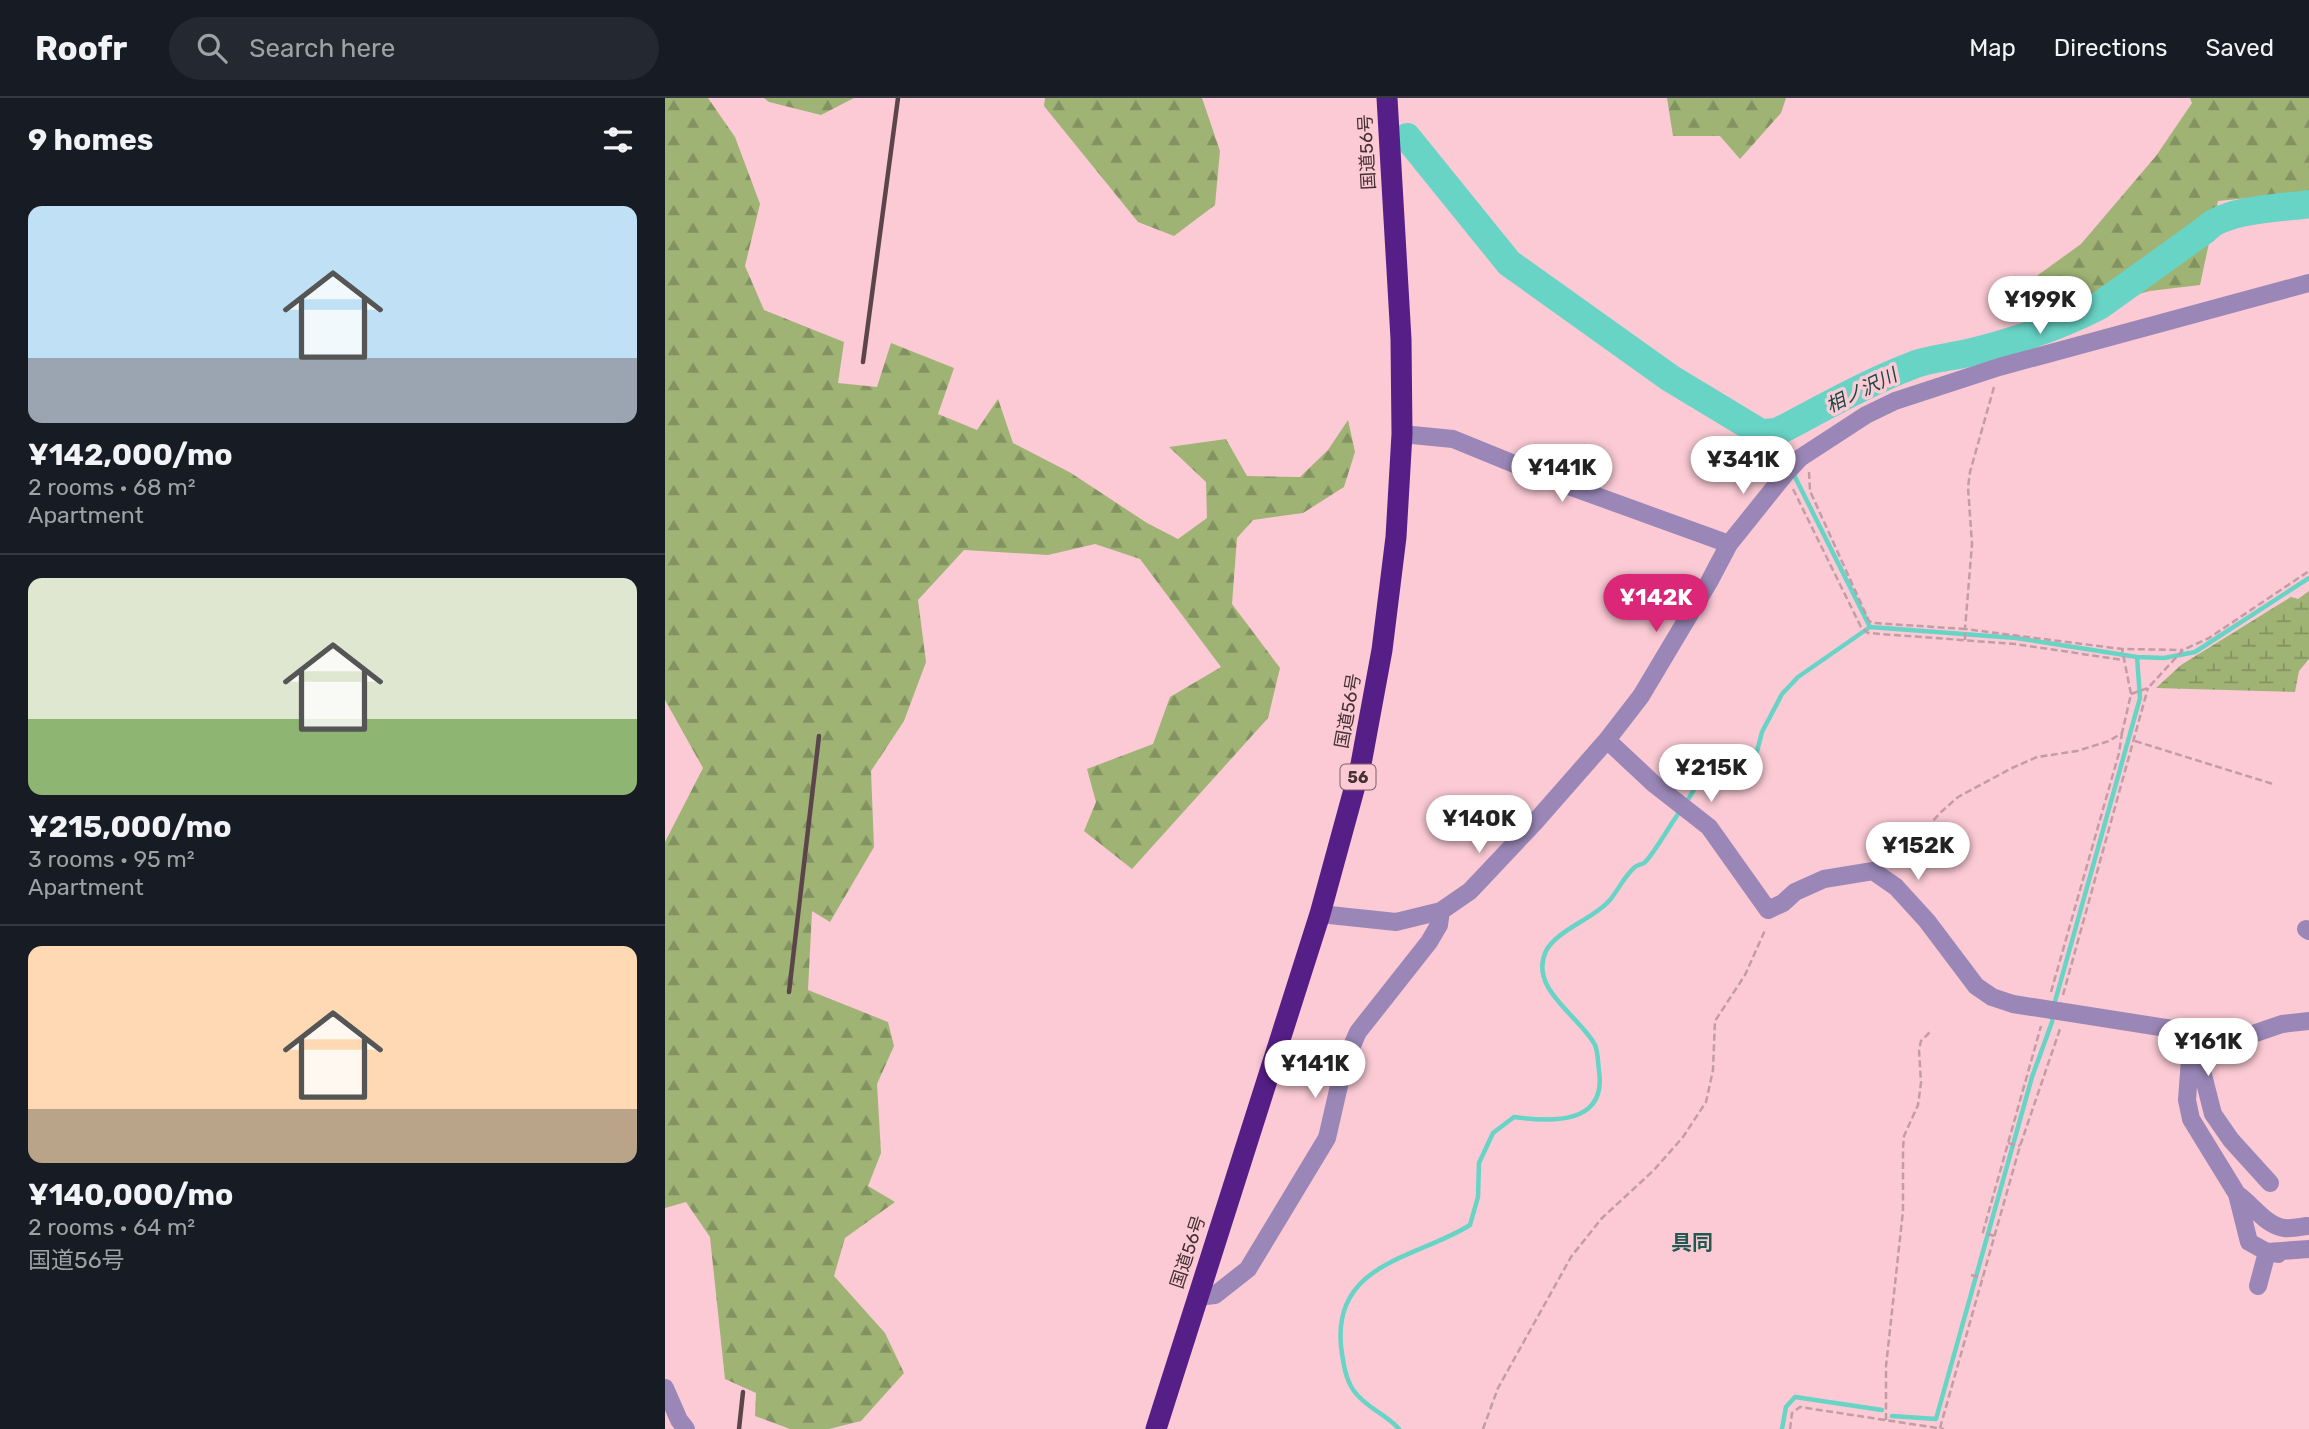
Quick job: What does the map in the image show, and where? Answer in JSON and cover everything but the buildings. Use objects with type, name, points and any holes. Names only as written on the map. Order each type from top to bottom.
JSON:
[{"type":"highway","name":"国道56号","points":[[1156,1429],[1320,914],[1361,764],[1382,650],[1396,537],[1402,434],[1401,339],[1387,98]]},
{"type":"street","points":[[1320,914],[1396,922],[1441,911],[1470,891],[1499,863],[1607,740],[1641,696],[1729,544],[1784,476],[1804,456],[1866,415],[1895,401],[1999,367],[2309,283]]},
{"type":"street","points":[[1402,434],[1453,439],[1566,485],[1729,544]]},
{"type":"street","points":[[1607,740],[1654,784],[1709,827],[1767,910],[1783,903],[1795,892],[1824,879],[1873,871],[1896,887],[1927,921],[1976,986],[1992,997],[2013,1004],[2192,1032],[2247,1036],[2282,1024],[2309,1021]]},
{"type":"street","points":[[1197,1297],[1215,1295],[1248,1269],[1327,1138],[1344,1064],[1358,1032],[1429,942],[1439,925],[1441,911]]},
{"type":"street","points":[[2282,1024],[2309,1034]]},
{"type":"street","points":[[2192,1032],[2213,1114],[2231,1140],[2270,1184]]},
{"type":"street","points":[[2192,1032],[2187,1100],[2191,1119],[2237,1195],[2249,1242],[2267,1252],[2309,1260]]},
{"type":"street","points":[[2237,1195],[2248,1201],[2270,1223],[2283,1228],[2307,1226]]},
{"type":"street","points":[[2267,1252],[2309,1249]]},
{"type":"street","points":[[2258,1286],[2267,1252]]},
{"type":"street","points":[[665,1388],[679,1420],[686,1429]]},
{"type":"path","points":[[1965,641],[1972,544],[1968,487],[1999,367]]},
{"type":"path","points":[[1804,456],[1810,491],[1873,623],[1965,629],[2122,649],[2183,650]]},
{"type":"path","points":[[1784,476],[1798,497],[1861,626],[1868,633],[2015,644],[2123,660]]},
{"type":"path","points":[[2131,694],[2148,688],[2183,650],[2209,638],[2309,571]]},
{"type":"path","points":[[1994,1236],[1983,1232],[2008,1143],[2055,1011],[2119,753],[2131,694],[2122,649]]},
{"type":"path","points":[[2055,1011],[2061,1004],[2148,688]]},
{"type":"path","points":[[1873,871],[1914,842],[1948,805],[1969,791],[2037,757],[2077,751],[2109,741],[2122,733]]},
{"type":"path","points":[[2135,741],[2273,784]]},
{"type":"path","points":[[2111,782],[2122,785]]},
{"type":"path","points":[[1483,1429],[1498,1388],[1571,1257],[1601,1219],[1654,1170],[1683,1137],[1706,1102],[1713,1070],[1715,1021],[1745,975],[1765,929],[1767,910]]},
{"type":"path","points":[[1790,1429],[1792,1413],[1800,1407],[1942,1429],[2020,1146],[2062,1024],[2055,1011]]},
{"type":"path","points":[[1886,1420],[1886,1366],[1903,1211],[1903,1148],[1908,1124],[1917,1105],[1921,1041],[1930,1032]]},
{"type":"path","points":[[2008,1143],[2020,1146]]},
{"type":"path","points":[[1971,1275],[1982,1278]]},
{"type":"green space","points":[[665,98],[708,98],[735,137],[760,204],[745,266],[764,310],[844,342],[838,383],[877,387],[891,343],[954,368],[938,414],[977,430],[998,399],[1013,443],[1071,473],[1147,523],[1178,539],[1207,518],[1206,482],[1169,447],[1226,439],[1247,476],[1300,477],[1328,450],[1348,420],[1355,452],[1344,487],[1303,513],[1253,520],[1237,538],[1232,604],[1280,668],[1268,718],[1132,869],[1084,831],[1096,802],[1087,769],[1153,744],[1170,697],[1221,667],[1140,559],[1095,544],[1048,555],[964,550],[918,600],[926,662],[904,721],[871,771],[874,847],[830,922],[812,911],[808,990],[888,1022],[894,1046],[877,1084],[881,1153],[868,1186],[895,1202],[845,1238],[834,1276],[885,1333],[904,1373],[861,1421],[829,1429],[790,1429],[755,1416],[756,1393],[725,1379],[710,1237],[686,1202],[665,1208],[665,842],[703,768],[665,700]]},
{"type":"green space","points":[[764,98],[854,98],[821,115],[769,102]]},
{"type":"green space","points":[[1045,98],[1202,98],[1220,151],[1215,205],[1174,236],[1138,222],[1044,106]]},
{"type":"green space","points":[[1667,98],[1786,98],[1781,113],[1740,159],[1720,136],[1673,136]]},
{"type":"green space","points":[[2190,98],[2309,98],[2309,192],[2218,201],[2200,285],[2150,291],[2036,322],[2034,278],[2081,244],[2156,156],[2192,103]]},
{"type":"green space","points":[[2309,591],[2309,659],[2299,671],[2295,692],[2156,688],[2181,665],[2291,597],[2298,599]]},
{"type":"waterway","name":"相ノ沢川","points":[[1407,137],[1509,263],[1670,378],[1761,433],[1777,432],[1863,387],[1916,364],[2002,344],[2083,314],[2099,306],[2214,223],[2225,218],[2254,211],[2309,204]]},
{"type":"waterway","points":[[1761,433],[1786,464]]},
{"type":"waterway","points":[[1792,471],[1870,627]]},
{"type":"waterway","points":[[1686,803],[1699,781],[1738,775],[1756,755],[1762,732],[1782,694],[1798,677],[1870,627],[2016,638],[2137,657],[2164,658],[2195,652],[2309,578]]},
{"type":"waterway","points":[[2054,1005],[2140,698],[2137,657]]},
{"type":"waterway","points":[[1399,1429],[1359,1397],[1348,1381],[1341,1346],[1342,1318],[1350,1296],[1383,1266],[1470,1225],[1478,1197],[1479,1163],[1493,1133],[1514,1117],[1559,1119],[1585,1111],[1594,1102],[1599,1089],[1596,1048],[1588,1034],[1550,990],[1542,965],[1546,951],[1558,937],[1609,901],[1631,871],[1648,859],[1681,810]]},
{"type":"waterway","points":[[1892,1416],[1936,1419],[2032,1077],[2053,1013]]},
{"type":"waterway","points":[[1782,1429],[1786,1407],[1795,1397],[1882,1410]]},
{"type":"railway","points":[[863,362],[898,98]]},
{"type":"railway","points":[[789,992],[819,736]]},
{"type":"railway","points":[[739,1429],[743,1392]]},
{"type":"district","name":"具同","points":[[1692,1243]]}]
